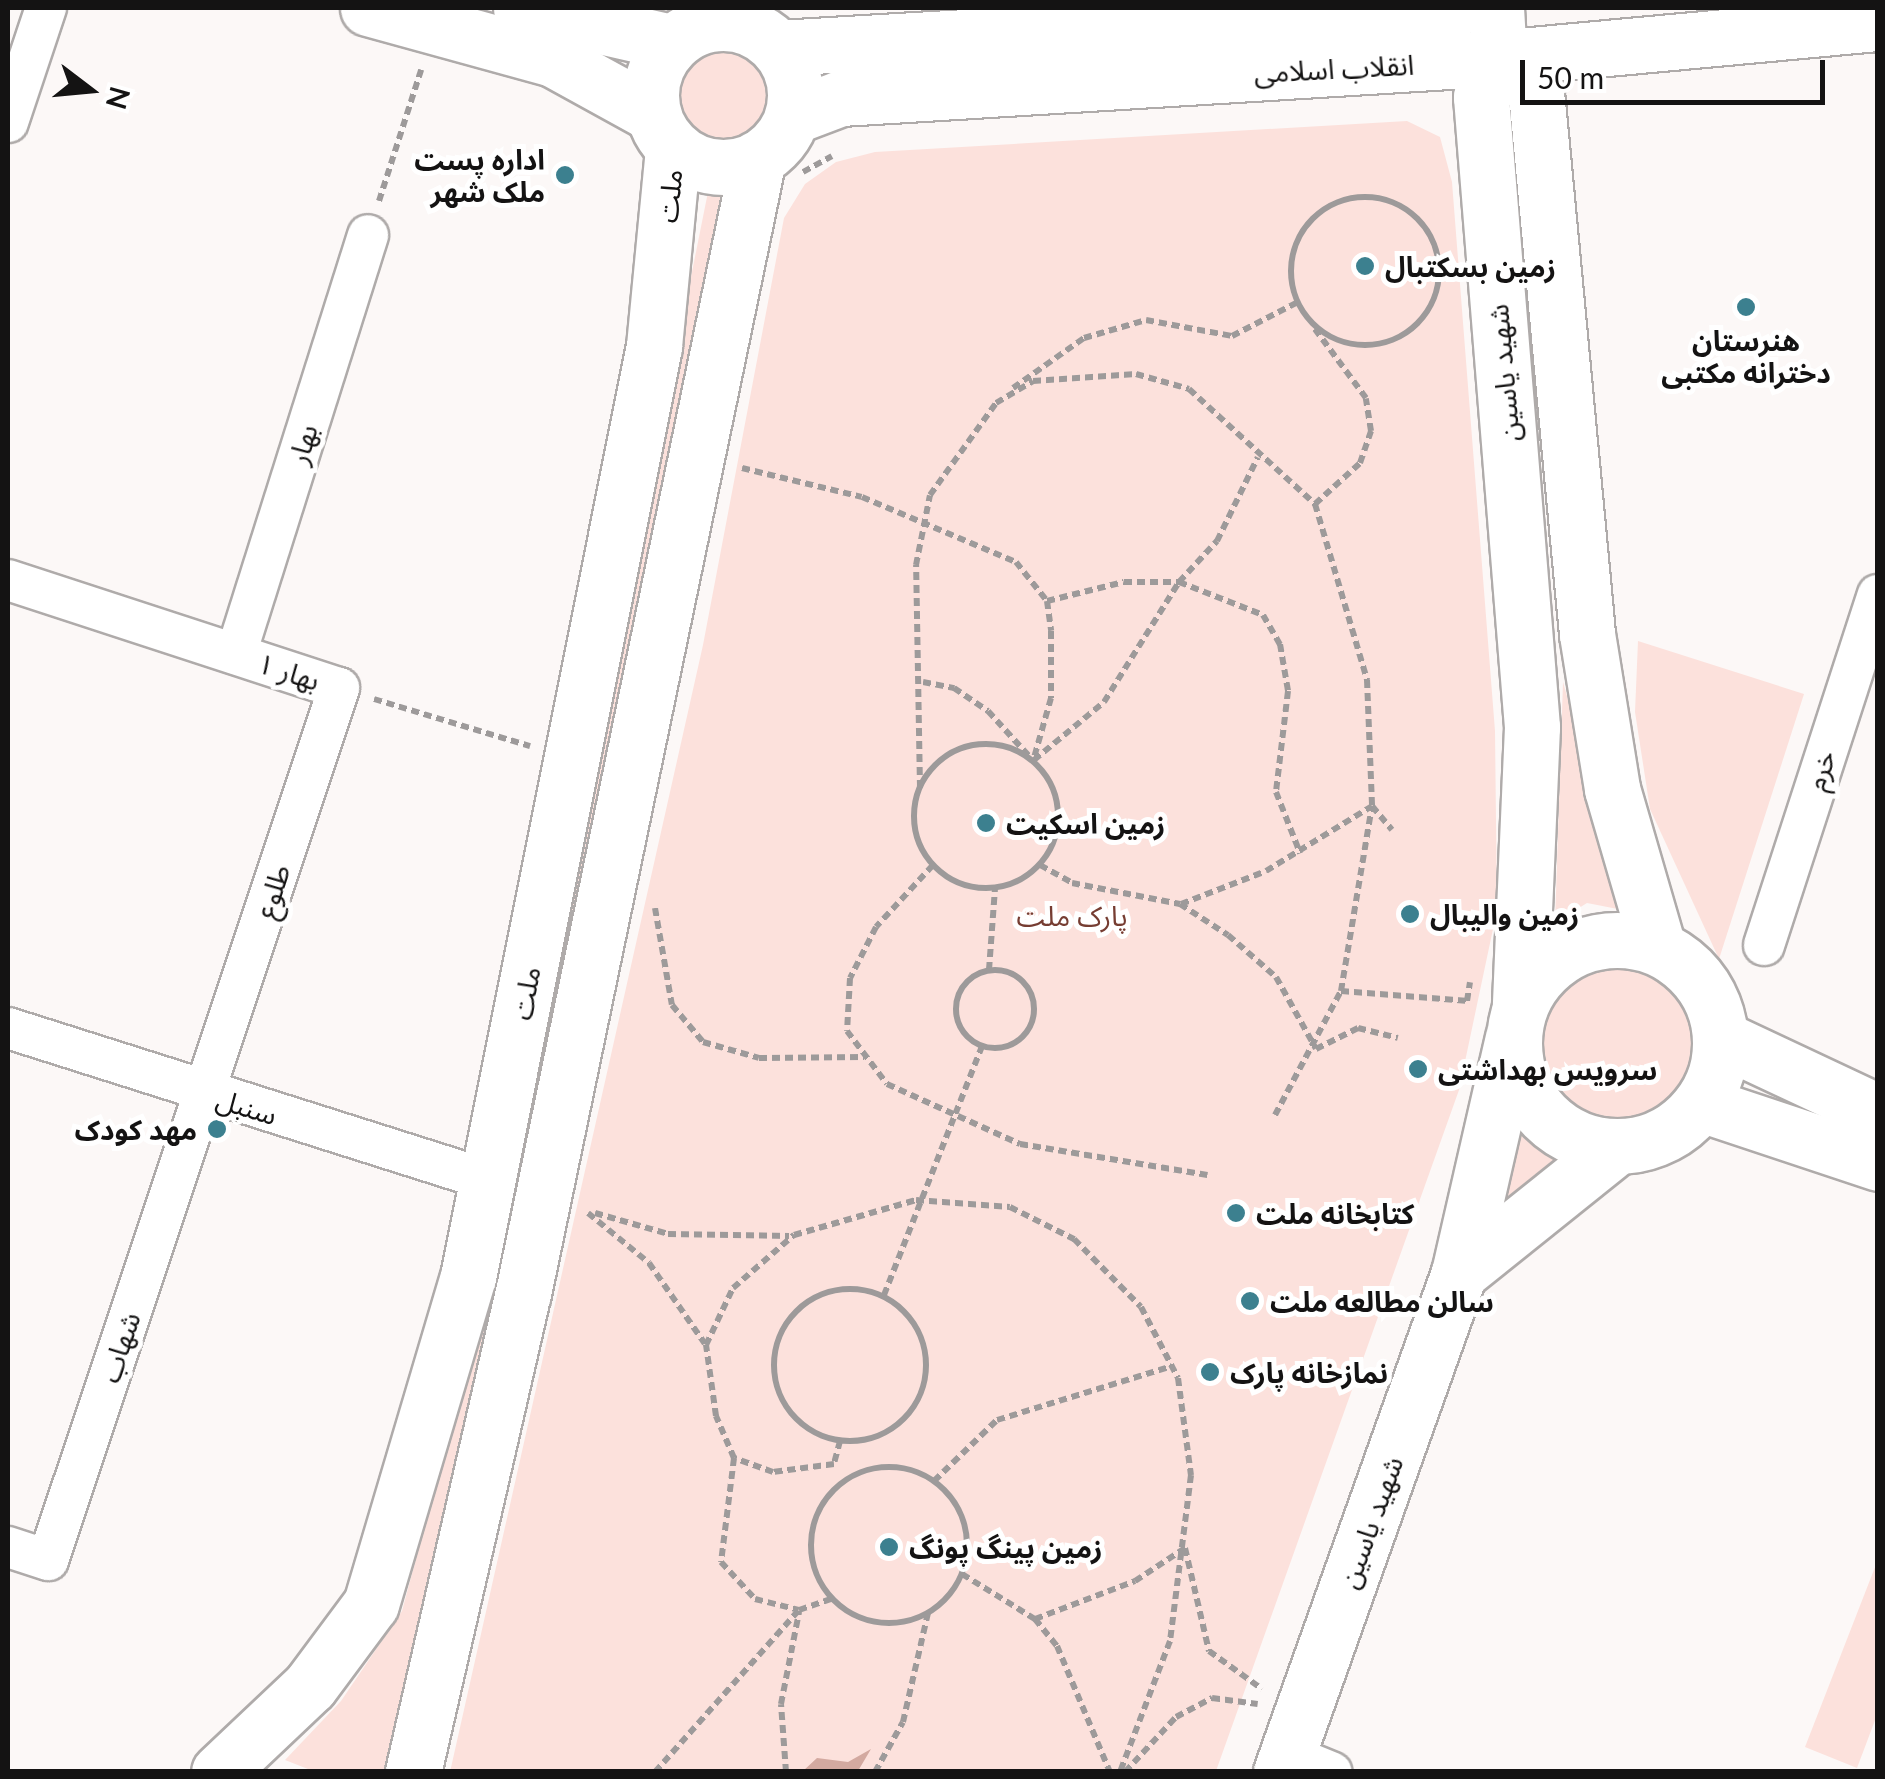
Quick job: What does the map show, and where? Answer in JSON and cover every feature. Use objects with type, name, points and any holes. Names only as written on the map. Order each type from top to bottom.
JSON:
[{"type":"street","points":[[8,122],[46,8]]},
{"type":"street","points":[[368,8],[553,59],[714,168],[775,168]]},
{"type":"street","name":"انقلاب اسلامی","points":[[778,48],[1458,8]]},
{"type":"street","points":[[554,12],[671,42]]},
{"type":"street","points":[[413,1772],[775,168],[793,116],[791,68],[778,48],[736,23],[711,23],[671,42],[656,68],[663,131]]},
{"type":"street","name":"انقلاب اسلامی","points":[[793,116],[842,98],[1497,33],[1878,23]]},
{"type":"street","points":[[1459,1273],[1616,1147],[1648,1142],[1701,1104],[1720,1038],[1706,988],[1658,948],[1612,789],[1587,634],[1536,92],[1497,33]]},
{"type":"street","name":"شهید یاسین","points":[[1497,33],[1481,97],[1532,726],[1517,1023],[1525,1092],[1542,1115],[1588,1143],[1616,1147]]},
{"type":"street","name":"ملت","points":[[219,1772],[310,1686],[371,1604],[488,1180],[654,346],[663,131]]},
{"type":"street","name":"بهار","points":[[236,654],[368,234]]},
{"type":"street","name":"بهار ۱","points":[[8,580],[340,688]]},
{"type":"street","name":"خرم","points":[[1764,944],[1876,606]]},
{"type":"street","name":"طلوع","points":[[204,1093],[340,688]]},
{"type":"street","name":"شهید یاسین","points":[[1300,1751],[1459,1273],[1517,1023],[1536,978],[1592,942],[1658,948]]},
{"type":"street","name":"سنبل","points":[[8,1028],[488,1180]]},
{"type":"street","points":[[1720,1038],[1878,1112]]},
{"type":"street","name":"شهاب","points":[[8,1547],[48,1560],[204,1093]]},
{"type":"street","points":[[1701,1104],[1878,1162]]},
{"type":"path","points":[[368,234],[434,26]]},
{"type":"path","points":[[775,168],[841,151]]},
{"type":"path","points":[[1312,324],[1358,344],[1406,332],[1436,292],[1433,241],[1402,206],[1356,196],[1334,204],[1300,235],[1290,280],[1312,324],[1366,398],[1371,431],[1360,463],[1315,504]]},
{"type":"path","points":[[923,682],[954,688],[988,711],[1033,761],[1058,803],[1056,836],[1040,864],[996,888],[968,887],[933,865],[916,833],[920,788],[914,737],[923,682],[916,565],[923,523],[952,452],[996,402],[1084,338],[1146,320],[1232,336],[1298,302]]},
{"type":"path","points":[[996,402],[1033,380],[1136,374],[1189,389],[1315,504],[1367,680],[1372,806],[1341,991],[1316,1050],[1275,1115]]},
{"type":"path","points":[[732,486],[738,447]]},
{"type":"path","points":[[1033,761],[1104,702],[1180,582],[1217,541],[1258,456]]},
{"type":"path","points":[[736,467],[862,497],[1016,562],[1047,601],[1050,698],[1033,761]]},
{"type":"path","points":[[1047,601],[1124,582],[1180,582],[1263,615],[1280,644],[1288,690],[1276,792],[1300,852]]},
{"type":"path","name":"بهار ۱","points":[[340,688],[571,759]]},
{"type":"path","points":[[920,788],[962,748],[996,744],[1033,761]]},
{"type":"path","points":[[1372,806],[1392,830]]},
{"type":"path","points":[[1180,904],[1300,852],[1372,806]]},
{"type":"path","points":[[1040,864],[1072,883],[1180,904],[1276,977],[1316,1050]]},
{"type":"path","points":[[933,865],[876,927],[850,978],[847,1031],[864,1058],[887,1084],[951,1115],[1096,1162],[1207,1175]]},
{"type":"path","points":[[989,970],[996,888]]},
{"type":"path","points":[[656,896],[652,930],[672,1005],[704,1042],[759,1058],[864,1058]]},
{"type":"path","points":[[1341,991],[1467,1001],[1472,964]]},
{"type":"path","points":[[989,970],[1024,982],[1034,1019],[1008,1046],[982,1046],[962,1030],[956,1006],[966,982],[989,970]]},
{"type":"path","points":[[1316,1050],[1358,1028],[1398,1038]]},
{"type":"path","points":[[884,1295],[916,1200],[982,1046]]},
{"type":"path","points":[[800,1610],[755,1600],[720,1562],[734,1458],[716,1416],[706,1345],[649,1263],[579,1208],[668,1234],[794,1235],[916,1200],[1010,1207],[1074,1239],[1142,1307],[1172,1366],[1191,1475],[1170,1642],[1122,1772]]},
{"type":"path","points":[[706,1345],[733,1288],[794,1235]]},
{"type":"path","points":[[837,1289],[884,1295],[924,1344],[924,1387],[882,1435],[840,1441],[797,1420],[783,1401],[775,1378],[781,1331],[795,1311],[837,1289]]},
{"type":"path","points":[[934,1481],[998,1420],[1172,1366]]},
{"type":"path","points":[[734,1458],[773,1472],[834,1464],[840,1441]]},
{"type":"path","points":[[875,1772],[903,1722],[928,1614],[962,1574],[963,1522],[934,1481],[886,1467],[833,1490],[812,1527],[810,1552],[831,1599],[876,1623],[928,1614]]},
{"type":"path","points":[[1184,1548],[1209,1651],[1300,1751]]},
{"type":"path","points":[[1035,1619],[1135,1581],[1184,1548]]},
{"type":"path","points":[[962,1574],[1035,1619],[1084,1692],[1110,1772]]},
{"type":"path","points":[[655,1772],[800,1610],[831,1599]]},
{"type":"path","points":[[786,1772],[781,1704],[800,1610]]},
{"type":"path","points":[[1122,1772],[1176,1716],[1212,1698],[1300,1751]]},
{"type":"green space","points":[[721,49],[739,53],[755,63],[765,79],[769,97],[765,115],[755,131],[739,141],[721,145],[703,141],[687,131],[677,115],[673,97],[677,79],[687,63],[703,53]]},
{"type":"green space","name":"پارک ملت","points":[[1407,121],[1440,137],[1452,182],[1495,731],[1497,910],[1459,1090],[1216,1771],[450,1772],[703,645],[784,218],[805,184],[836,162],[875,152]]},
{"type":"green space","points":[[709,187],[724,198],[524,1157],[518,1141]]},
{"type":"green space","points":[[1638,641],[1804,694],[1719,959],[1650,809],[1635,712]]},
{"type":"green space","points":[[1563,682],[1628,911],[1587,903],[1555,923]]},
{"type":"green space","points":[[1619,954],[1653,960],[1682,980],[1702,1009],[1708,1043],[1702,1077],[1682,1106],[1653,1126],[1619,1132],[1585,1126],[1556,1106],[1536,1077],[1530,1043],[1536,1009],[1556,980],[1585,960]]},
{"type":"green space","points":[[1529,1114],[1573,1154],[1478,1238]]},
{"type":"green space","points":[[509,1212],[521,1214],[390,1771],[313,1771],[285,1760],[341,1701],[402,1611]]},
{"type":"green space","points":[[1877,1562],[1877,1715],[1857,1768],[1805,1747]]},
{"type":"shaded area","points":[[871,1749],[858,1771],[803,1771],[817,1758],[848,1762]]},
{"type":"place","name":"اداره پست ملک شهر","points":[[565,175]]},
{"type":"place","name":"زمین بسکتبال","points":[[1365,266]]},
{"type":"place","name":"هنرستان دخترانه مکتبی","points":[[1746,307]]},
{"type":"place","name":"زمین اسکیت","points":[[986,823]]},
{"type":"place","name":"زمین والیبال","points":[[1410,914]]},
{"type":"place","name":"سرویس بهداشتی","points":[[1418,1069]]},
{"type":"place","name":"مهد کودک","points":[[217,1129]]},
{"type":"place","name":"کتابخانه ملت","points":[[1236,1213]]},
{"type":"place","name":"سالن مطالعه ملت","points":[[1250,1301]]},
{"type":"place","name":"نمازخانه پارک","points":[[1210,1372]]},
{"type":"place","name":"زمین پینگ پونگ","points":[[889,1547]]}]
